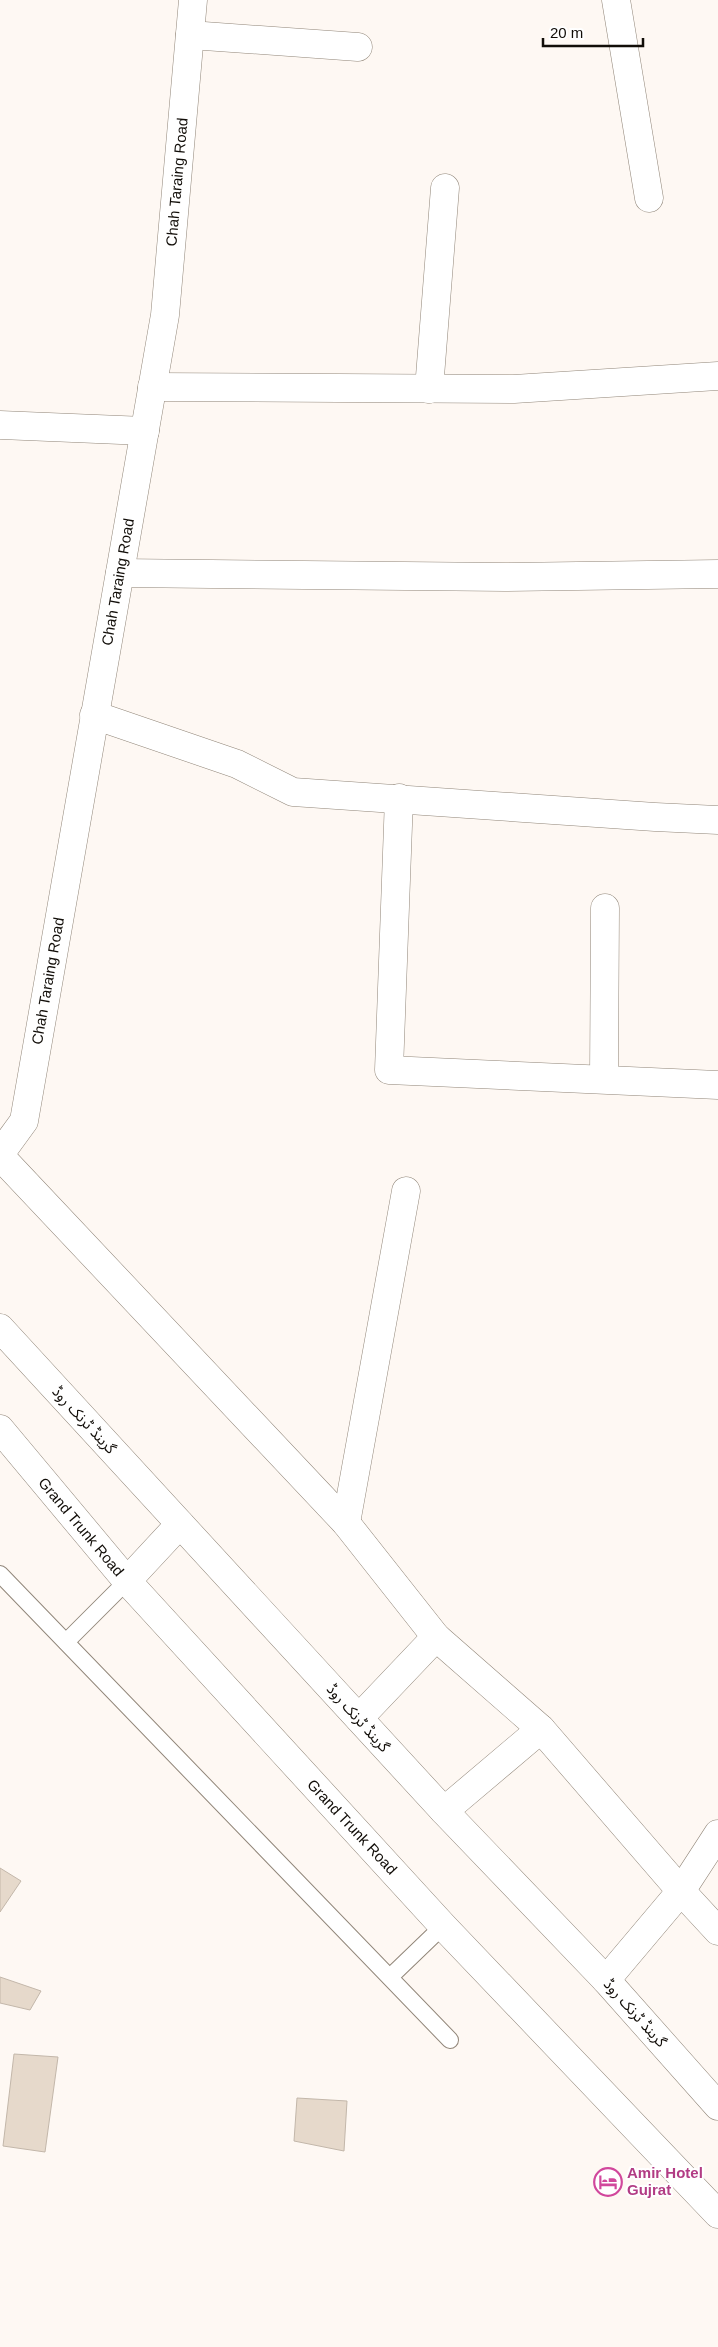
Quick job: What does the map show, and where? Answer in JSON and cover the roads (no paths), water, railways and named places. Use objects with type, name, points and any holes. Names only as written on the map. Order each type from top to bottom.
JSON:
[{"type":"street","name":"Chah Taraing Road","points":[[0,1155],[24,1121],[165,316],[193,0]]},
{"type":"street","points":[[616,0],[649,198]]},
{"type":"street","points":[[190,35],[358,47]]},
{"type":"street","points":[[429,389],[445,188]]},
{"type":"street","points":[[152,387],[514,389],[718,376]]},
{"type":"street","points":[[0,425],[145,431]]},
{"type":"street","points":[[120,573],[495,576],[718,574]]},
{"type":"street","points":[[94,715],[237,764],[293,792],[718,820]]},
{"type":"street","points":[[399,798],[389,1070],[718,1085]]},
{"type":"street","points":[[604,1079],[606,908]]},
{"type":"street","points":[[0,1155],[346,1523],[436,1637],[540,1729],[718,1931]]},
{"type":"street","points":[[346,1523],[406,1192]]},
{"type":"street","name":"گرینڈ ٹرنک روڈ","points":[[0,1328],[444,1811],[606,1980],[718,2106]]},
{"type":"street","name":"Grand Trunk Road","points":[[0,1429],[127,1581],[443,1926],[718,2214]]},
{"type":"street","points":[[127,1581],[180,1524]]},
{"type":"street","points":[[358,1718],[436,1637]]},
{"type":"street","points":[[444,1811],[540,1729]]},
{"type":"street","points":[[606,1980],[681,1891],[718,1834]]},
{"type":"lane","points":[[0,1574],[450,2040]]},
{"type":"lane","points":[[66,1642],[127,1581]]},
{"type":"lane","points":[[390,1977],[443,1926]]},
{"type":"place","name":"Amir Hotel Gujrat","points":[[608,2182]]}]
